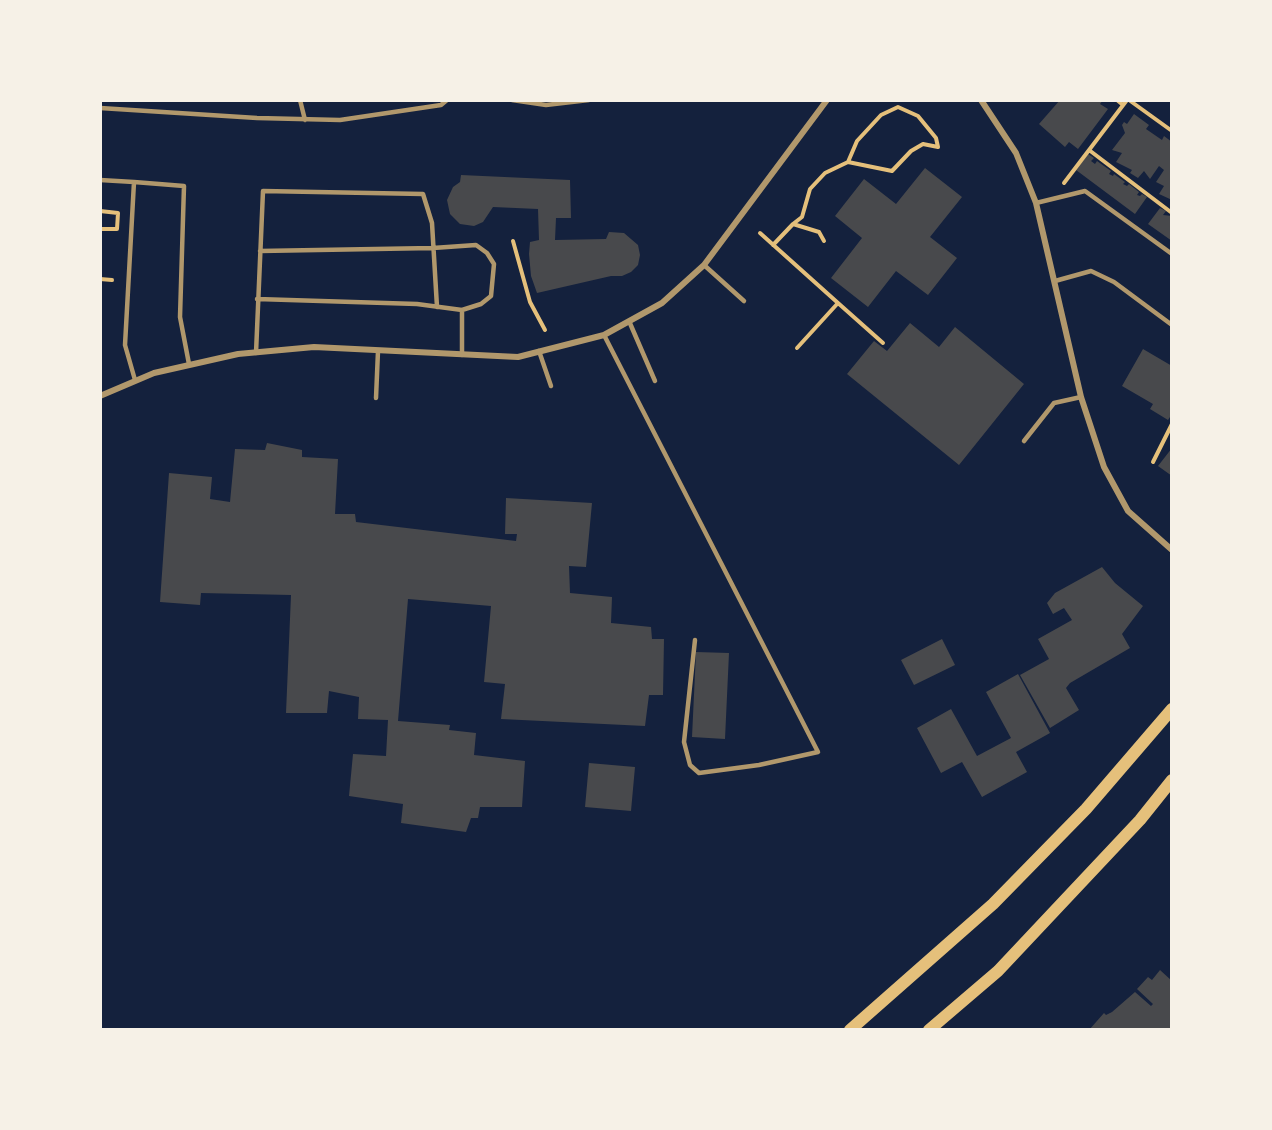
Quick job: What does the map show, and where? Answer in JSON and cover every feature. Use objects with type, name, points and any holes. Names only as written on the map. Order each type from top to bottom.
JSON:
[{"type":"main road","points":[[850,1029],[993,904],[1086,809],[1172,709]]},
{"type":"main road","points":[[929,1029],[998,970],[1140,820],[1172,780]]},
{"type":"street","points":[[100,396],[135,380],[189,364],[256,353],[314,347],[518,357],[604,335],[662,303],[704,264],[827,100]]},
{"type":"street","points":[[981,100],[1016,153],[1036,202],[1081,397],[1104,467],[1128,511],[1172,550]]},
{"type":"lane","points":[[300,100],[305,120]]},
{"type":"lane","points":[[100,108],[340,120],[441,105],[447,100]]},
{"type":"lane","points":[[512,100],[546,105],[589,100]]},
{"type":"lane","points":[[100,180],[184,186],[180,317],[189,364]]},
{"type":"lane","points":[[134,182],[125,345],[135,380]]},
{"type":"lane","points":[[256,353],[262,190],[423,194],[432,222],[436,307]]},
{"type":"lane","points":[[1036,202],[1085,190],[1172,254]]},
{"type":"lane","points":[[257,299],[462,310],[481,304],[491,296],[494,264],[487,253],[476,245],[433,248],[260,251]]},
{"type":"lane","points":[[704,264],[744,301]]},
{"type":"lane","points":[[1055,281],[1091,271],[1114,282],[1172,325]]},
{"type":"lane","points":[[462,310],[462,355]]},
{"type":"lane","points":[[629,321],[655,381]]},
{"type":"lane","points":[[604,335],[818,752],[759,765],[699,773],[690,765],[684,742],[694,639]]},
{"type":"lane","points":[[376,398],[378,351]]},
{"type":"lane","points":[[539,351],[550,386]]},
{"type":"lane","points":[[1024,441],[1054,403],[1081,397]]},
{"type":"path","points":[[1117,100],[1126,102],[1172,131]]},
{"type":"path","points":[[1054,184],[1064,183],[1126,102]]},
{"type":"path","points":[[773,245],[802,217],[808,203],[810,189],[825,173],[848,162],[892,171],[910,151],[923,144],[938,147],[936,138],[918,116],[898,107],[881,115],[857,141],[848,162]]},
{"type":"path","points":[[1089,150],[1172,213]]},
{"type":"path","points":[[100,212],[117,213],[117,229],[100,229]]},
{"type":"path","points":[[794,224],[819,232],[824,241]]},
{"type":"path","points":[[760,233],[883,343]]},
{"type":"path","points":[[513,241],[530,302],[545,330]]},
{"type":"path","points":[[100,279],[112,280]]},
{"type":"path","points":[[797,348],[838,303]]},
{"type":"path","points":[[1153,462],[1172,424]]},
{"type":"building","points":[[1060,100],[1103,100],[1100,104],[1108,109],[1078,149],[1069,142],[1065,147],[1039,124]]},
{"type":"building","points":[[1134,114],[1149,125],[1146,129],[1162,140],[1164,136],[1172,142],[1172,200],[1159,194],[1164,186],[1156,182],[1164,170],[1159,166],[1150,179],[1144,171],[1138,178],[1130,173],[1132,170],[1116,162],[1122,153],[1112,150],[1125,133],[1122,125],[1124,122],[1127,124]]},
{"type":"building","points":[[1088,154],[1094,158],[1091,161],[1095,164],[1097,161],[1111,171],[1109,174],[1113,176],[1114,174],[1125,182],[1123,184],[1127,186],[1129,184],[1139,192],[1137,195],[1142,194],[1147,197],[1135,214],[1076,170]]},
{"type":"building","points":[[925,168],[962,197],[930,237],[957,258],[928,295],[896,271],[868,307],[831,278],[862,238],[835,216],[864,179],[896,204]]},
{"type":"building","points":[[461,175],[570,180],[571,218],[556,218],[555,240],[606,239],[609,232],[624,233],[638,245],[640,255],[638,265],[631,272],[622,276],[611,276],[537,293],[531,276],[529,254],[530,242],[539,240],[538,209],[493,207],[483,222],[474,226],[460,224],[450,214],[447,200],[453,187],[460,182]]},
{"type":"building","points":[[1160,208],[1166,211],[1163,215],[1172,216],[1172,241],[1148,224]]},
{"type":"building","points":[[910,323],[939,347],[955,327],[1024,384],[959,465],[847,374],[874,341],[887,351]]},
{"type":"building","points":[[1143,349],[1172,366],[1172,414],[1168,420],[1150,409],[1153,404],[1122,386]]},
{"type":"building","points":[[267,443],[302,450],[302,457],[338,459],[335,514],[355,514],[356,522],[516,541],[517,534],[505,534],[506,498],[592,503],[586,567],[569,566],[570,593],[612,597],[611,623],[651,627],[652,639],[664,639],[663,695],[649,695],[645,726],[501,719],[505,684],[484,682],[491,606],[408,599],[398,721],[450,725],[449,730],[476,733],[474,755],[525,761],[522,807],[480,807],[478,818],[471,818],[466,832],[401,823],[403,804],[349,796],[353,754],[386,756],[388,720],[358,719],[359,697],[329,691],[327,713],[286,713],[291,595],[201,593],[200,605],[160,602],[169,473],[212,477],[210,499],[230,502],[235,449],[265,450]]},
{"type":"building","points":[[1172,448],[1172,476],[1158,466]]},
{"type":"building","points":[[1102,567],[1115,583],[1143,606],[1122,634],[1130,648],[1070,683],[1066,688],[1079,710],[1050,728],[1020,675],[1049,659],[1038,639],[1072,620],[1064,608],[1053,614],[1047,603],[1055,593]]},
{"type":"building","points":[[942,639],[955,665],[914,685],[901,660]]},
{"type":"building","points":[[696,652],[729,653],[725,739],[692,737]]},
{"type":"building","points":[[1018,674],[1050,733],[1016,752],[1027,772],[982,797],[962,762],[941,773],[917,728],[951,709],[977,756],[1011,738],[986,692]]},
{"type":"building","points":[[589,763],[635,767],[631,811],[585,807]]},
{"type":"building","points":[[1160,970],[1172,981],[1172,1030],[1089,1030],[1104,1013],[1106,1015],[1112,1012],[1135,992],[1151,1006],[1153,1004],[1137,989],[1148,977],[1152,980]]}]
